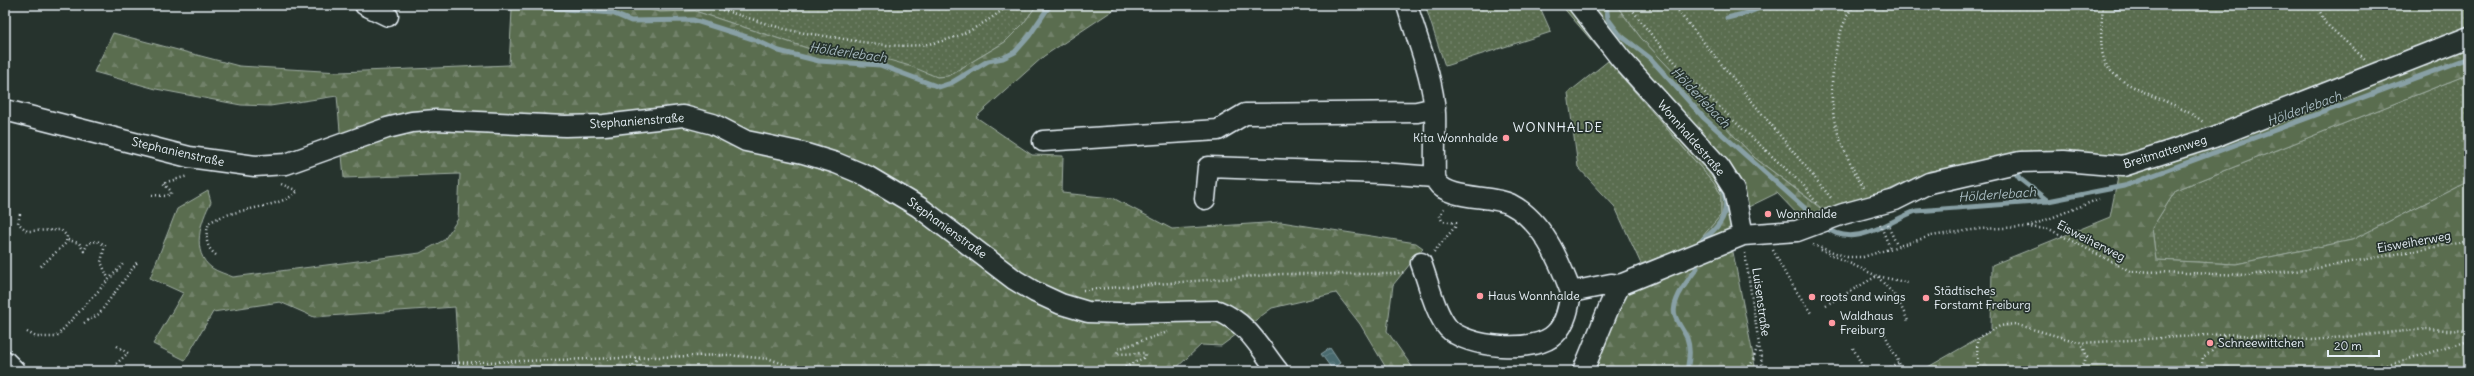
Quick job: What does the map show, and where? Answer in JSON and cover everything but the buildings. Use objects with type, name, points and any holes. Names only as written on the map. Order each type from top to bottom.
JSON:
[{"type":"street","points":[[365,5],[388,16]]},
{"type":"street","points":[[1407,5],[1429,77],[1435,108],[1437,140],[1434,177],[1444,189],[1455,193],[1493,198],[1511,204],[1524,213],[1550,246],[1571,292],[1563,322],[1555,334],[1544,341],[1527,345],[1497,346],[1477,343],[1463,338],[1448,328],[1417,266]]},
{"type":"street","name":"Wonnhaldestraße","points":[[1579,5],[1621,59],[1720,168],[1734,190],[1743,235]]},
{"type":"street","name":"Breitmattenweg","points":[[1743,235],[1797,231],[1895,200],[1929,183],[2020,162],[2064,161],[2123,166],[2214,137],[2469,37]]},
{"type":"street","points":[[1043,141],[1218,130],[1245,114],[1417,112],[1435,108]]},
{"type":"street","name":"Stephanienstraße","points":[[5,110],[189,157],[234,165],[255,166],[286,164],[387,128],[412,122],[436,120],[565,126],[604,125],[683,116],[701,119],[746,141],[803,153],[836,163],[867,176],[919,207],[1015,280],[1035,292],[1061,304],[1088,312],[1218,311],[1231,316],[1243,324],[1278,371]]},
{"type":"street","points":[[1205,199],[1208,167],[1382,173],[1434,177]]},
{"type":"street","points":[[1571,292],[1611,284],[1620,286],[1743,235]]},
{"type":"street","points":[[1583,371],[1610,305],[1620,286]]},
{"type":"street","points":[[5,361],[15,371]]},
{"type":"path","points":[[703,5],[734,12],[783,29],[888,47],[902,47],[934,44],[954,39],[990,20],[1009,5]]},
{"type":"path","points":[[1629,5],[1655,40],[1705,92],[1804,186],[1828,220]]},
{"type":"path","points":[[1673,5],[1801,159],[1828,220]]},
{"type":"path","points":[[1854,5],[1842,29],[1835,58],[1833,95],[1835,122],[1844,149],[1890,248]]},
{"type":"path","points":[[2103,5],[2102,46],[2106,64],[2118,76],[2131,85],[2193,115],[2214,137]]},
{"type":"path","points":[[2317,5],[2325,23],[2338,37],[2381,72]]},
{"type":"path","points":[[152,195],[166,196],[171,194],[171,191],[163,183],[187,176],[189,173],[186,170]]},
{"type":"path","points":[[216,255],[210,251],[206,240],[209,223],[227,214],[285,199],[298,191],[278,183]]},
{"type":"path","points":[[2027,227],[2099,199]]},
{"type":"path","points":[[1440,248],[1456,223],[1442,221],[1440,216],[1442,209]]},
{"type":"path","points":[[20,214],[17,220],[21,227],[36,231],[62,230],[68,240],[79,243],[84,251],[88,243],[92,241],[105,245],[101,262],[108,278]]},
{"type":"path","points":[[1887,224],[1897,245]]},
{"type":"path","name":"Eisweiherweg","points":[[1908,283],[1876,276],[1812,245],[1847,257],[1863,257],[1897,245],[1931,236],[1965,231],[2027,227],[2049,229],[2130,271],[2238,275],[2306,270],[2469,241]]},
{"type":"path","points":[[1767,234],[1787,276],[1811,313]]},
{"type":"path","name":"Luisenstraße","points":[[1743,235],[1763,371]]},
{"type":"path","points":[[39,268],[68,240]]},
{"type":"path","points":[[84,323],[99,314],[138,261]]},
{"type":"path","points":[[27,332],[36,336],[56,337],[102,289],[108,278],[122,264]]},
{"type":"path","points":[[1075,291],[1280,274],[1392,274],[1417,266]]},
{"type":"path","points":[[1826,304],[1876,276],[1897,298],[1908,321]]},
{"type":"path","points":[[1978,371],[1977,341],[1989,330],[2000,326],[2014,324],[2082,343],[2225,334],[2312,340],[2427,329],[2469,331]]},
{"type":"path","points":[[1118,371],[1145,356],[1145,353],[1117,354],[1118,349],[1174,330]]},
{"type":"path","points":[[1883,331],[1900,362],[1903,371]]},
{"type":"path","points":[[2201,371],[2203,357],[2212,351],[2225,334]]},
{"type":"path","points":[[2368,371],[2469,341]]},
{"type":"path","points":[[2078,371],[2086,357],[2082,343]]},
{"type":"path","points":[[1749,371],[1758,344]]},
{"type":"path","points":[[117,346],[128,353],[115,366],[118,371]]},
{"type":"path","points":[[1853,348],[1865,371]]},
{"type":"path","points":[[451,363],[641,359],[727,355],[770,359],[802,371]]},
{"type":"path","points":[[628,371],[641,359]]},
{"type":"path","points":[[1883,371],[1900,362]]},
{"type":"path","points":[[451,371],[456,363]]},
{"type":"green space","points":[[472,5],[631,5],[660,12],[695,11],[819,52],[868,54],[910,66],[937,77],[948,76],[1005,42],[1023,24],[1037,5],[1121,5],[1044,56],[976,117],[1032,155],[1063,156],[1062,193],[1113,198],[1172,229],[1281,222],[1416,243],[1423,248],[1393,285],[1387,331],[1415,371],[1388,371],[1360,324],[1336,293],[1272,308],[1221,346],[1201,345],[1173,371],[421,371],[459,369],[455,307],[314,317],[280,302],[213,312],[185,360],[153,344],[183,293],[150,278],[177,209],[208,191],[211,202],[201,227],[199,245],[201,253],[205,261],[212,268],[233,277],[420,253],[444,240],[458,219],[460,174],[344,178],[337,96],[270,106],[241,105],[156,89],[94,72],[113,33],[239,66],[339,72],[509,65],[512,10]]},
{"type":"green space","points":[[631,5],[1037,5],[1023,24],[1005,42],[948,76],[937,77],[868,54],[819,52],[695,11],[660,12]]},
{"type":"green space","points":[[1425,5],[1539,5],[1551,32],[1445,66]]},
{"type":"green space","points":[[1561,5],[1616,5],[1641,38],[1755,158],[1824,211],[1802,219],[1777,193],[1734,214],[1728,231],[1697,243],[1721,215],[1721,194],[1714,183]]},
{"type":"green space","points":[[1616,5],[2469,5],[2469,47],[2169,163],[2121,162],[2061,152],[1930,171],[1832,216],[1755,158],[1641,38]]},
{"type":"green space","points":[[2469,47],[2469,74],[2176,190],[2152,228],[2156,260],[2236,264],[2352,240],[2469,181],[2469,371],[1921,371],[1991,331],[1992,265],[2110,217],[2121,162],[2169,163]]},
{"type":"green space","points":[[1608,61],[1714,183],[1721,194],[1721,215],[1697,243],[1641,264],[1615,207],[1578,167],[1568,93]]},
{"type":"green space","points":[[2469,74],[2469,181],[2352,240],[2236,264],[2156,260],[2152,228],[2176,190]]},
{"type":"green space","points":[[1732,247],[1756,371],[1590,371],[1591,365],[1632,282]]},
{"type":"water","points":[[1330,348],[1340,363],[1332,369],[1321,354]]},
{"type":"waterway","name":"Hölderlebach","points":[[519,5],[612,13],[631,21],[693,20],[753,39],[779,51],[819,61],[880,65],[939,87],[951,83],[988,61],[1003,58],[1015,52],[1029,36],[1050,5]]},
{"type":"waterway","name":"Hölderlebach","points":[[1606,5],[1608,19],[1620,35],[1650,58],[1704,118],[1817,219]]},
{"type":"waterway","points":[[1727,18],[1747,13],[1768,5]]},
{"type":"waterway","points":[[2079,5],[2092,8]]},
{"type":"waterway","points":[[2116,8],[2138,5]]},
{"type":"waterway","name":"Hölderlebach","points":[[1824,226],[1835,233],[1847,236],[1859,235],[1871,232],[1916,211],[2048,201],[2124,186],[2469,58]]},
{"type":"waterway","points":[[2012,168],[2020,179],[2048,201]]},
{"type":"waterway","points":[[1703,239],[1720,223],[1723,216],[1726,202],[1721,186]]},
{"type":"waterway","points":[[1687,371],[1689,346],[1687,338],[1676,319],[1674,310],[1681,291],[1697,268]]},
{"type":"place","name":"Kita Wonnhalde","points":[[1506,138]]},
{"type":"place","name":"Wonnhalde","points":[[1768,214]]},
{"type":"place","name":"Haus Wonnhalde","points":[[1480,296]]},
{"type":"place","name":"roots and wings","points":[[1812,297]]},
{"type":"place","name":"Städtisches Forstamt Freiburg","points":[[1926,298]]},
{"type":"place","name":"Waldhaus Freiburg","points":[[1832,323]]},
{"type":"place","name":"Schneewittchen","points":[[2210,343]]},
{"type":"district","name":"WONNHALDE","points":[[1558,127]]}]
